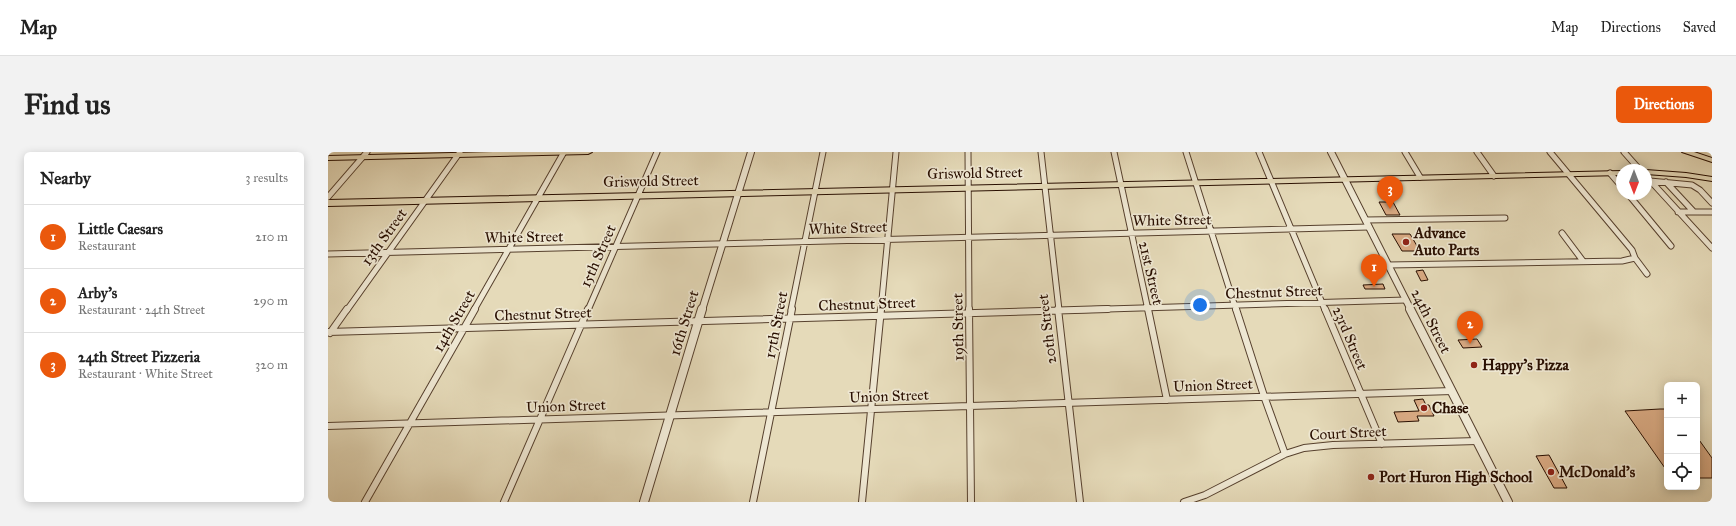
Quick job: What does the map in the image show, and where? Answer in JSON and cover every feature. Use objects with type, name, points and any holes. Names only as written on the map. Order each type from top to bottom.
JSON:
[{"type":"main road","points":[[328,158],[365,155],[588,152]]},
{"type":"main road","points":[[1686,152],[1711,159]]},
{"type":"main road","name":"Griswold Street","points":[[328,203],[1616,173]]},
{"type":"main road","points":[[1652,173],[1712,178]]},
{"type":"street","name":"14th Street","points":[[365,502],[564,152]]},
{"type":"street","name":"15th Street","points":[[504,502],[657,152]]},
{"type":"street","name":"16th Street","points":[[644,502],[721,244],[751,152]]},
{"type":"street","name":"17th Street","points":[[753,502],[823,152]]},
{"type":"street","points":[[862,502],[896,152]]},
{"type":"street","name":"19th Street","points":[[968,152],[972,502]]},
{"type":"street","name":"20th Street","points":[[1041,152],[1080,502]]},
{"type":"street","name":"21st Street","points":[[1114,152],[1130,233],[1167,400]]},
{"type":"street","points":[[1186,152],[1284,454]]},
{"type":"street","name":"23rd Street","points":[[1259,152],[1382,444]]},
{"type":"street","name":"24th Street","points":[[1331,152],[1508,502]]},
{"type":"street","points":[[1405,152],[1420,177]]},
{"type":"street","points":[[1477,152],[1494,176]]},
{"type":"street","points":[[1550,152],[1632,250],[1635,258],[1647,274]]},
{"type":"street","points":[[1624,152],[1635,164]]},
{"type":"street","name":"13th Street","points":[[329,333],[459,154]]},
{"type":"street","points":[[328,197],[365,155]]},
{"type":"street","points":[[1610,173],[1616,180]]},
{"type":"street","points":[[1652,181],[1695,186],[1712,203]]},
{"type":"street","points":[[1666,182],[1693,211]]},
{"type":"street","points":[[1652,183],[1712,248]]},
{"type":"street","points":[[1633,200],[1671,246]]},
{"type":"street","points":[[1678,212],[1712,212]]},
{"type":"street","name":"White Street","points":[[328,254],[1291,229],[1505,218]]},
{"type":"street","points":[[1562,232],[1583,261]]},
{"type":"street","points":[[1388,265],[1622,261],[1635,258]]},
{"type":"street","name":"Chestnut Street","points":[[329,333],[581,324],[1406,300]]},
{"type":"street","name":"Union Street","points":[[328,426],[1452,391]]},
{"type":"street","name":"Court Street","points":[[1184,502],[1205,495],[1284,454],[1304,448],[1318,446],[1477,442]]},
{"type":"building","points":[[1379,202],[1393,202],[1400,215],[1386,215]]},
{"type":"building","name":"Advance Auto Parts","points":[[1392,234],[1410,234],[1420,251],[1402,251]]},
{"type":"building","points":[[1423,270],[1428,280],[1421,281],[1416,271]]},
{"type":"building","points":[[1383,284],[1385,289],[1365,289],[1363,285]]},
{"type":"building","points":[[1477,339],[1482,347],[1463,348],[1458,340]]},
{"type":"building","name":"Chase","points":[[1423,399],[1426,405],[1429,405],[1434,416],[1417,416],[1419,421],[1398,422],[1394,412],[1419,411],[1414,400]]},
{"type":"building","points":[[1664,409],[1664,467],[1625,411]]},
{"type":"building","points":[[1700,441],[1712,458],[1712,478],[1700,478]]},
{"type":"building","name":"McDonald's","points":[[1549,455],[1567,488],[1554,488],[1536,456]]},
{"type":"place","name":"24th Street Pizzeria","points":[[1390,209]]},
{"type":"place","name":"Advance Auto Parts","points":[[1406,242]]},
{"type":"place","name":"Little Caesars","points":[[1374,287]]},
{"type":"place","name":"Arby's","points":[[1470,344]]},
{"type":"place","name":"Happy's Pizza","points":[[1474,365]]},
{"type":"place","name":"Chase","points":[[1424,408]]},
{"type":"place","name":"McDonald's","points":[[1551,472]]},
{"type":"place","name":"Port Huron High School","points":[[1371,477]]}]
